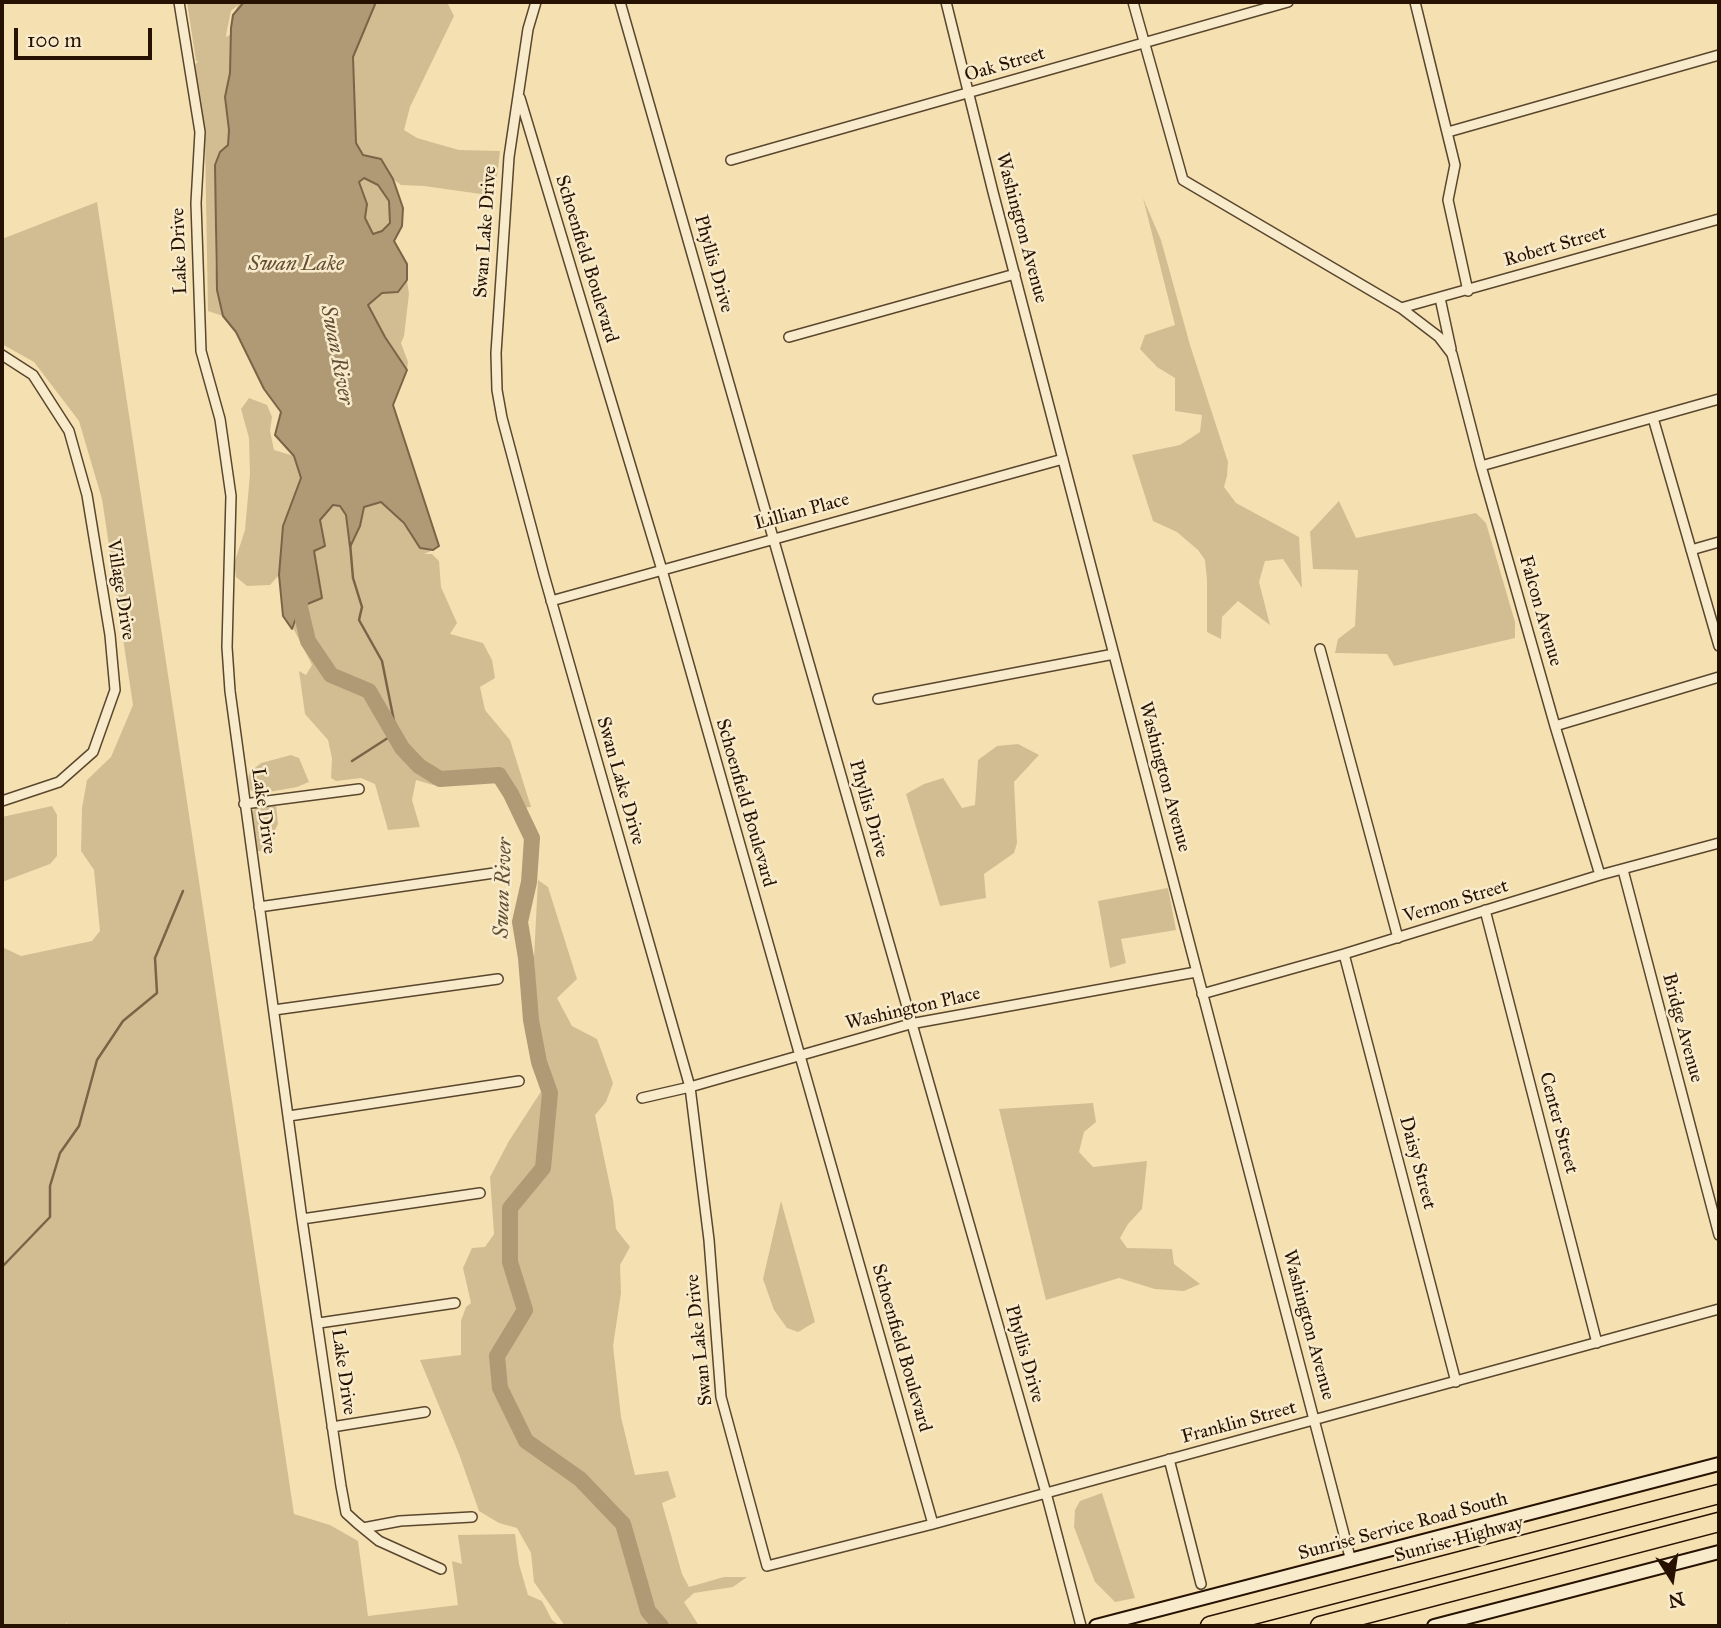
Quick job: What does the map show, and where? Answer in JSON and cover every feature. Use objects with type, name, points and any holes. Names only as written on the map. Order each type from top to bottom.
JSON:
[{"type":"highway","name":"Sunrise Highway","points":[[1210,1626],[1719,1494]]},
{"type":"highway","points":[[1320,1626],[1719,1522]]},
{"type":"main road","name":"Sunrise Service Road South","points":[[1096,1626],[1719,1464]]},
{"type":"main road","points":[[1434,1626],[1719,1552]]},
{"type":"street","name":"Lake Drive","points":[[179,2],[200,132],[196,204],[201,351],[220,419],[231,496],[227,647],[230,691],[302,1219],[346,1513],[379,1541],[441,1569]]},
{"type":"street","name":"Swan Lake Drive","points":[[536,2],[527,29],[509,157],[496,353],[502,418],[551,601],[690,1087],[709,1240],[721,1397],[767,1566]]},
{"type":"street","name":"Phyllis Drive","points":[[620,2],[1082,1626]]},
{"type":"street","name":"Washington Avenue","points":[[946,2],[1351,1560]]},
{"type":"street","points":[[1133,2],[1144,44]]},
{"type":"street","name":"Oak Street","points":[[731,160],[1288,2]]},
{"type":"street","points":[[1415,2],[1455,165],[1448,200],[1468,290]]},
{"type":"street","name":"Falcon Avenue","points":[[1144,44],[1183,180],[1401,308],[1438,337],[1452,354]]},
{"type":"street","points":[[1448,132],[1719,55]]},
{"type":"street","name":"Schoenfield Boulevard","points":[[518,93],[662,570],[933,1524]]},
{"type":"street","name":"Robert Street","points":[[1401,308],[1719,219]]},
{"type":"street","points":[[789,337],[1015,274]]},
{"type":"street","name":"Falcon Avenue","points":[[1440,298],[1481,466],[1600,875]]},
{"type":"street","name":"Village Drive","points":[[2,355],[33,375],[69,431],[87,495],[110,635],[115,690],[93,752],[58,782],[2,801]]},
{"type":"street","points":[[1481,466],[1719,399]]},
{"type":"street","points":[[1653,418],[1719,646]]},
{"type":"street","name":"Lillian Place","points":[[551,601],[1063,459]]},
{"type":"street","points":[[1691,550],[1719,542]]},
{"type":"street","points":[[1320,649],[1398,938]]},
{"type":"street","points":[[878,699],[1114,654]]},
{"type":"street","points":[[1555,726],[1719,677]]},
{"type":"street","points":[[244,804],[359,789]]},
{"type":"street","name":"Vernon Street","points":[[1202,994],[1398,938],[1600,875],[1719,843]]},
{"type":"street","name":"Bridge Avenue","points":[[1623,870],[1719,1236]]},
{"type":"street","points":[[259,907],[501,872]]},
{"type":"street","name":"Center Street","points":[[1485,911],[1597,1343]]},
{"type":"street","name":"Daisy Street","points":[[1344,954],[1456,1381]]},
{"type":"street","name":"Washington Place","points":[[642,1098],[690,1087],[910,1024],[1196,972]]},
{"type":"street","points":[[274,1010],[498,979]]},
{"type":"street","points":[[289,1116],[519,1082]]},
{"type":"street","points":[[302,1219],[480,1193]]},
{"type":"street","points":[[319,1323],[455,1303]]},
{"type":"street","name":"Franklin Street","points":[[767,1566],[933,1524],[1719,1309]]},
{"type":"street","points":[[332,1427],[425,1412]]},
{"type":"street","points":[[1169,1460],[1201,1584]]},
{"type":"street","points":[[363,1528],[400,1521],[472,1517]]},
{"type":"shaded area","points":[[187,2],[244,2],[233,15],[238,5],[231,11],[227,30],[226,37],[230,35],[230,73],[225,97],[228,145],[220,152],[215,165],[215,259],[217,290],[223,316],[208,311],[205,141],[195,65],[198,61]]},
{"type":"shaded area","points":[[376,2],[447,2],[454,16],[410,107],[404,130],[417,138],[459,150],[500,151],[495,196],[401,185],[393,179],[381,159],[363,155],[356,143],[353,57]]},
{"type":"shaded area","points":[[364,177],[378,185],[389,201],[390,223],[382,231],[372,234],[365,218],[367,204],[359,182]]},
{"type":"shaded area","points":[[1143,198],[1161,240],[1190,345],[1228,462],[1224,487],[1236,503],[1299,537],[1302,588],[1283,559],[1265,561],[1259,582],[1270,625],[1238,601],[1222,617],[1221,639],[1207,632],[1205,560],[1198,550],[1177,532],[1153,521],[1132,455],[1180,445],[1200,432],[1202,415],[1175,411],[1175,378],[1157,367],[1140,349],[1145,335],[1175,325]]},
{"type":"shaded area","points":[[97,202],[294,1514],[330,1525],[358,1541],[368,1616],[458,1605],[452,1561],[462,1564],[458,1535],[515,1534],[519,1564],[528,1595],[542,1601],[552,1620],[560,1626],[68,1626],[66,1622],[66,1626],[2,1626],[2,947],[21,956],[92,941],[100,931],[94,870],[81,851],[82,808],[87,780],[111,757],[133,705],[102,499],[79,421],[34,362],[2,344],[2,239]]},
{"type":"shaded area","points":[[407,280],[409,294],[401,343],[408,362],[407,370],[368,305],[382,293],[398,292]]},
{"type":"shaded area","points":[[249,398],[267,405],[272,417],[270,431],[274,450],[294,456],[301,478],[283,526],[279,575],[270,585],[247,586],[236,577],[234,564],[245,530],[250,474],[249,438],[241,409]]},
{"type":"shaded area","points":[[1339,501],[1356,538],[1476,513],[1486,523],[1515,622],[1515,638],[1394,666],[1387,654],[1335,653],[1338,639],[1355,626],[1358,570],[1313,569],[1310,532]]},
{"type":"shaded area","points":[[381,502],[404,523],[420,548],[433,550],[424,554],[432,554],[439,561],[441,587],[457,623],[450,634],[483,643],[492,660],[495,678],[480,687],[485,710],[510,740],[531,807],[518,808],[504,783],[496,779],[450,786],[416,780],[412,800],[420,827],[388,830],[375,784],[361,778],[336,781],[331,778],[332,758],[328,740],[305,714],[299,671],[306,675],[312,665],[293,628],[314,551],[325,546],[320,520],[333,505],[340,506],[346,515],[350,544],[360,526],[364,507]]},
{"type":"shaded area","points":[[1018,744],[1039,755],[1014,782],[1017,843],[1014,853],[984,874],[986,898],[940,906],[906,794],[943,778],[962,808],[975,805],[978,760],[997,746]]},
{"type":"shaded area","points":[[291,755],[299,758],[309,782],[297,787],[258,794],[247,788],[250,772],[261,763]]},
{"type":"shaded area","points":[[276,805],[278,824],[271,838],[264,842],[264,851],[256,851],[252,813],[255,808]]},
{"type":"shaded area","points":[[52,806],[57,815],[57,856],[50,864],[2,882],[2,817]]},
{"type":"shaded area","points":[[538,880],[548,887],[577,979],[557,998],[572,1026],[597,1039],[613,1083],[606,1102],[595,1115],[613,1200],[616,1229],[630,1247],[620,1265],[621,1293],[613,1346],[621,1417],[635,1475],[668,1471],[676,1497],[662,1503],[682,1574],[689,1587],[724,1577],[747,1577],[733,1587],[694,1593],[684,1602],[699,1626],[565,1626],[534,1582],[531,1553],[517,1528],[499,1523],[479,1511],[459,1454],[420,1360],[461,1355],[461,1321],[466,1307],[471,1303],[463,1268],[472,1248],[485,1247],[494,1234],[490,1177],[509,1141],[542,1090],[534,958]]},
{"type":"shaded area","points":[[1168,888],[1176,930],[1121,939],[1126,963],[1110,968],[1098,901]]},
{"type":"shaded area","points":[[1093,1103],[1096,1122],[1084,1132],[1079,1152],[1093,1167],[1147,1161],[1142,1209],[1120,1238],[1127,1248],[1172,1249],[1174,1264],[1200,1284],[1184,1291],[1155,1289],[1119,1278],[1046,1300],[999,1109]]},
{"type":"shaded area","points":[[781,1201],[815,1322],[798,1332],[787,1328],[774,1310],[763,1279]]},
{"type":"shaded area","points":[[1102,1493],[1135,1598],[1115,1602],[1095,1582],[1074,1527],[1075,1510],[1080,1501]]},
{"type":"water","name":"Swan Lake","points":[[244,2],[376,2],[353,57],[356,143],[363,155],[381,159],[393,179],[403,208],[402,226],[394,241],[407,264],[407,280],[398,292],[382,293],[368,305],[407,370],[393,405],[439,546],[433,550],[420,548],[404,523],[381,502],[364,507],[360,526],[350,547],[346,515],[340,506],[333,505],[320,520],[325,546],[314,551],[322,598],[300,607],[292,629],[283,616],[279,575],[283,526],[301,478],[294,456],[275,435],[281,412],[264,389],[236,332],[223,316],[217,290],[215,165],[220,152],[228,145],[225,97],[230,73],[233,15]],"holes":[[[364,178],[378,185],[389,201],[390,223],[382,231],[373,234],[365,218],[367,204],[359,182]]]},
{"type":"waterway","points":[[350,543],[353,578],[362,607],[359,620],[382,661],[395,726],[394,734],[352,761]]},
{"type":"waterway","name":"Swan River","points":[[299,586],[300,607],[308,641],[331,675],[369,691],[402,748],[419,766],[440,779],[499,775],[532,838],[529,882],[520,922],[531,1020],[539,1062],[550,1093],[543,1168],[510,1208],[510,1262],[525,1310],[497,1356],[500,1388],[526,1441],[580,1479],[623,1524],[648,1611],[661,1626]]},
{"type":"waterway","points":[[2,1267],[50,1217],[50,1186],[60,1153],[79,1126],[97,1060],[123,1021],[157,993],[155,958],[183,891]]}]
